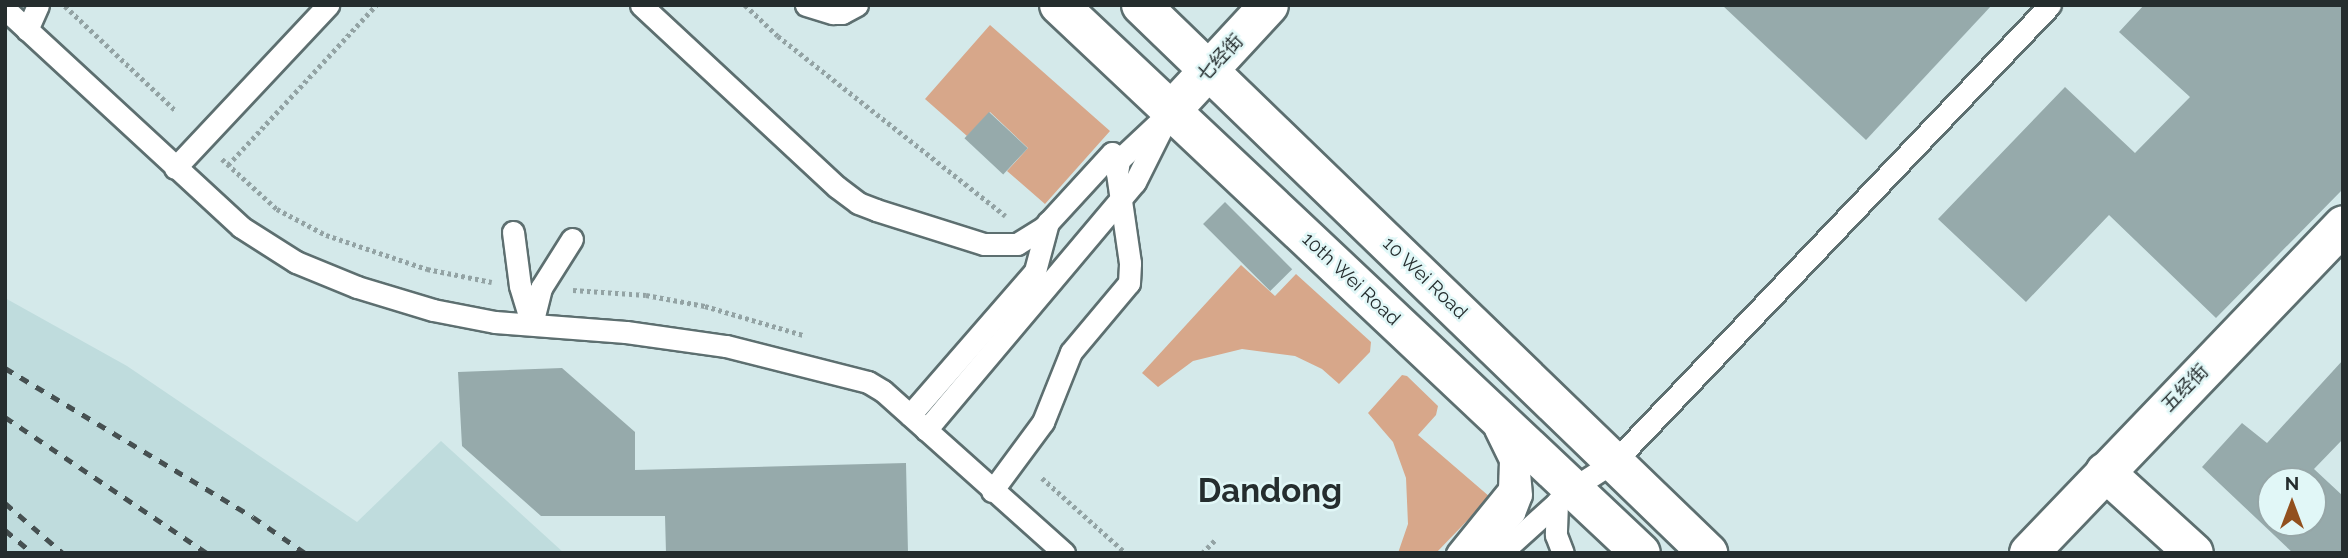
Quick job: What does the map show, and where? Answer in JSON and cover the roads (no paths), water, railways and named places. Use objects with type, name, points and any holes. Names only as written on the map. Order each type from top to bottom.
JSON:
[{"type":"main road","name":"10th Wei Road","points":[[1059,5],[1482,402],[1565,495],[1641,553]]},
{"type":"main road","name":"10 Wei Road","points":[[1141,5],[1708,553]]},
{"type":"main road","name":"七经街","points":[[1171,111],[1269,5]]},
{"type":"main road","name":"五经街","points":[[2029,553],[2343,225]]},
{"type":"main road","points":[[2105,472],[2194,553]]},
{"type":"lane","points":[[27,30],[38,5]]},
{"type":"lane","points":[[175,168],[328,5]]},
{"type":"lane","points":[[641,5],[837,187],[858,203],[984,244],[1017,244],[1048,222],[1111,153],[1119,160]]},
{"type":"lane","points":[[806,5],[833,13],[857,5]]},
{"type":"lane","points":[[1501,553],[1565,495],[1615,461],[2050,5]]},
{"type":"lane","points":[[5,9],[241,227],[296,262],[322,274],[433,310],[495,322],[672,337],[829,370],[868,382],[910,415],[1064,553]]},
{"type":"lane","points":[[992,491],[1042,422],[1071,352],[1129,283],[1117,173],[1119,160],[1171,111]]},
{"type":"lane","points":[[926,430],[1135,182],[1171,111]]},
{"type":"lane","points":[[910,415],[1035,271],[1048,222]]},
{"type":"lane","points":[[513,232],[520,285],[532,324]]},
{"type":"lane","points":[[532,324],[541,288],[572,239]]},
{"type":"lane","points":[[1478,553],[1507,522],[1519,503],[1521,482],[1482,402]]},
{"type":"lane","points":[[1457,553],[1505,496],[1510,481],[1510,460]]},
{"type":"lane","points":[[1563,553],[1556,535],[1565,495]]},
{"type":"railway","points":[[5,368],[253,517],[305,553]]},
{"type":"railway","points":[[5,417],[207,553]]},
{"type":"railway","points":[[5,503],[63,553]]},
{"type":"railway","points":[[5,530],[32,553]]},
{"type":"district","name":"Dandong","points":[[1270,491]]}]
